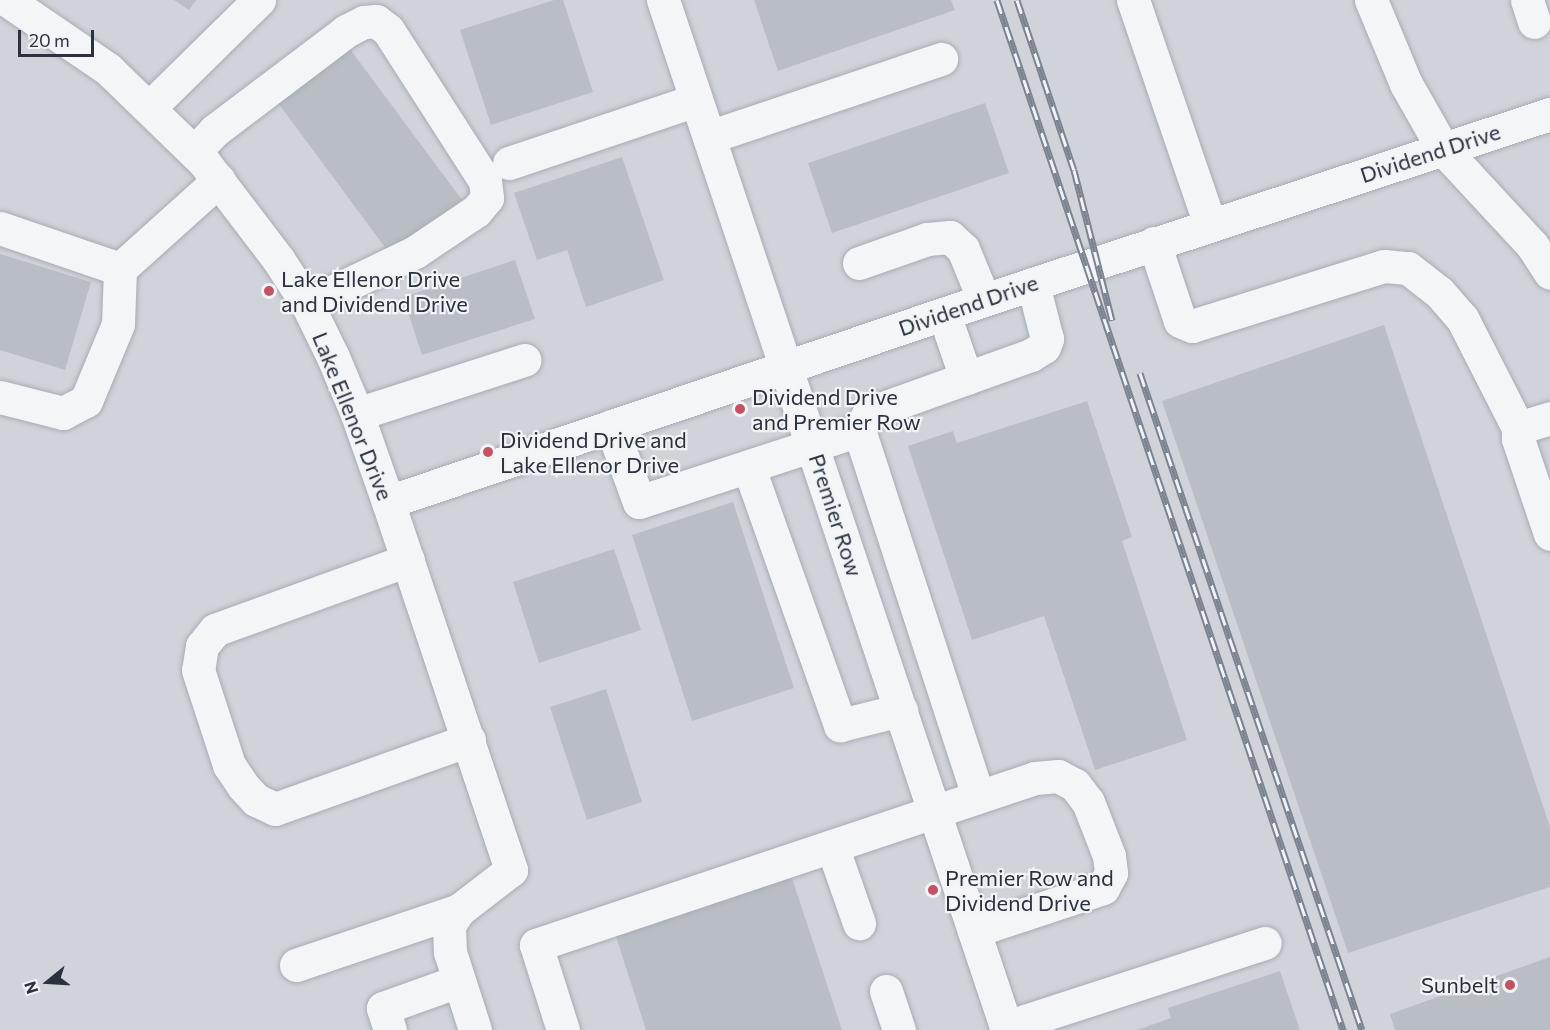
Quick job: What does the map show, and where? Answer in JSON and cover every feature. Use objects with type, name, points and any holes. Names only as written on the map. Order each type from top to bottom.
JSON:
[{"type":"street","name":"Lake Ellenor Drive","points":[[7,0],[108,69],[150,107],[219,180],[278,259],[307,304],[357,414],[469,740],[511,870],[459,910]]},
{"type":"street","points":[[150,107],[259,0]]},
{"type":"street","name":"Premier Row","points":[[663,0],[1007,1029]]},
{"type":"street","points":[[1133,0],[1210,225]]},
{"type":"street","points":[[1371,0],[1406,84],[1443,149],[1532,245],[1550,273]]},
{"type":"street","points":[[194,152],[214,131],[346,31],[364,22],[376,21],[388,30],[485,181],[487,198],[476,211],[415,252],[307,304]]},
{"type":"street","points":[[709,137],[941,59]]},
{"type":"street","points":[[509,163],[696,100]]},
{"type":"street","name":"Dividend Drive","points":[[388,502],[1154,243],[1550,114]]},
{"type":"street","points":[[0,397],[63,414],[86,401],[118,324],[120,269],[219,180]]},
{"type":"street","points":[[0,228],[120,269]]},
{"type":"street","points":[[859,263],[927,239],[950,237],[963,249],[984,300]]},
{"type":"street","points":[[1154,243],[1180,321],[1192,326],[1384,266],[1408,268],[1439,292],[1462,318],[1518,428],[1518,440],[1550,534]]},
{"type":"street","points":[[611,426],[639,502],[813,447],[859,430],[869,413],[1030,355],[1044,347],[1047,339],[1033,284]]},
{"type":"street","points":[[944,314],[966,378]]},
{"type":"street","points":[[357,414],[524,360]]},
{"type":"street","points":[[1518,428],[1550,418]]},
{"type":"street","points":[[859,430],[978,796]]},
{"type":"street","points":[[748,468],[840,725],[901,711]]},
{"type":"street","points":[[408,560],[215,630],[201,646],[198,670],[229,765],[256,800],[275,809],[469,740]]},
{"type":"street","points":[[563,1030],[536,945],[1035,778],[1058,776],[1075,785],[1088,802],[1102,833],[1111,873],[1103,888],[974,931]]},
{"type":"street","points":[[832,846],[859,923]]},
{"type":"street","points":[[296,965],[459,910]]},
{"type":"street","points":[[459,910],[449,925],[450,952],[475,1030]]},
{"type":"street","points":[[1007,1029],[1264,943]]},
{"type":"street","points":[[390,1030],[383,1008],[458,981]]},
{"type":"street","points":[[886,991],[899,1030]]},
{"type":"shaded area","points":[[0,0],[1550,0],[1550,1030],[0,1030]]},
{"type":"building","points":[[174,0],[196,0],[189,10]]},
{"type":"building","points":[[554,0],[563,0],[593,92],[491,125],[460,30]]},
{"type":"building","points":[[754,0],[951,0],[955,10],[778,71]]},
{"type":"building","points":[[350,49],[462,200],[390,254],[278,103]]},
{"type":"building","points":[[985,103],[1009,173],[832,233],[808,163]]},
{"type":"building","points":[[622,157],[664,280],[586,307],[567,250],[537,260],[514,193]]},
{"type":"building","points":[[0,254],[91,282],[65,370],[0,350]]},
{"type":"building","points":[[515,260],[535,319],[422,355],[403,297]]},
{"type":"building","points":[[1384,325],[1550,827],[1550,887],[1348,953],[1162,401]]},
{"type":"building","points":[[1087,401],[1132,537],[1122,541],[1187,740],[1095,770],[1044,616],[972,640],[908,446],[953,431],[957,443]]},
{"type":"building","points":[[733,502],[794,688],[692,721],[632,535]]},
{"type":"building","points":[[614,549],[641,630],[539,663],[513,582]]},
{"type":"building","points":[[606,689],[642,802],[587,820],[550,707]]},
{"type":"building","points":[[789,869],[842,1030],[646,1030],[613,927]]},
{"type":"building","name":"Sunbelt","points":[[1550,957],[1550,1030],[1395,1030],[1390,1014]]},
{"type":"building","points":[[1280,971],[1300,1030],[1137,1030],[1171,1018],[1168,1008]]},
{"type":"railway","points":[[997,0],[1343,1030]]},
{"type":"railway","points":[[1017,0],[1074,170],[1112,320]]},
{"type":"railway","points":[[1140,373],[1362,1030]]},
{"type":"place","name":"Lake Ellenor Drive and Dividend Drive","points":[[269,291]]},
{"type":"place","name":"Dividend Drive and Premier Row","points":[[740,409]]},
{"type":"place","name":"Dividend Drive and Lake Ellenor Drive","points":[[488,452]]},
{"type":"place","name":"Premier Row and Dividend Drive","points":[[933,890]]},
{"type":"place","name":"Sunbelt","points":[[1510,985]]}]
